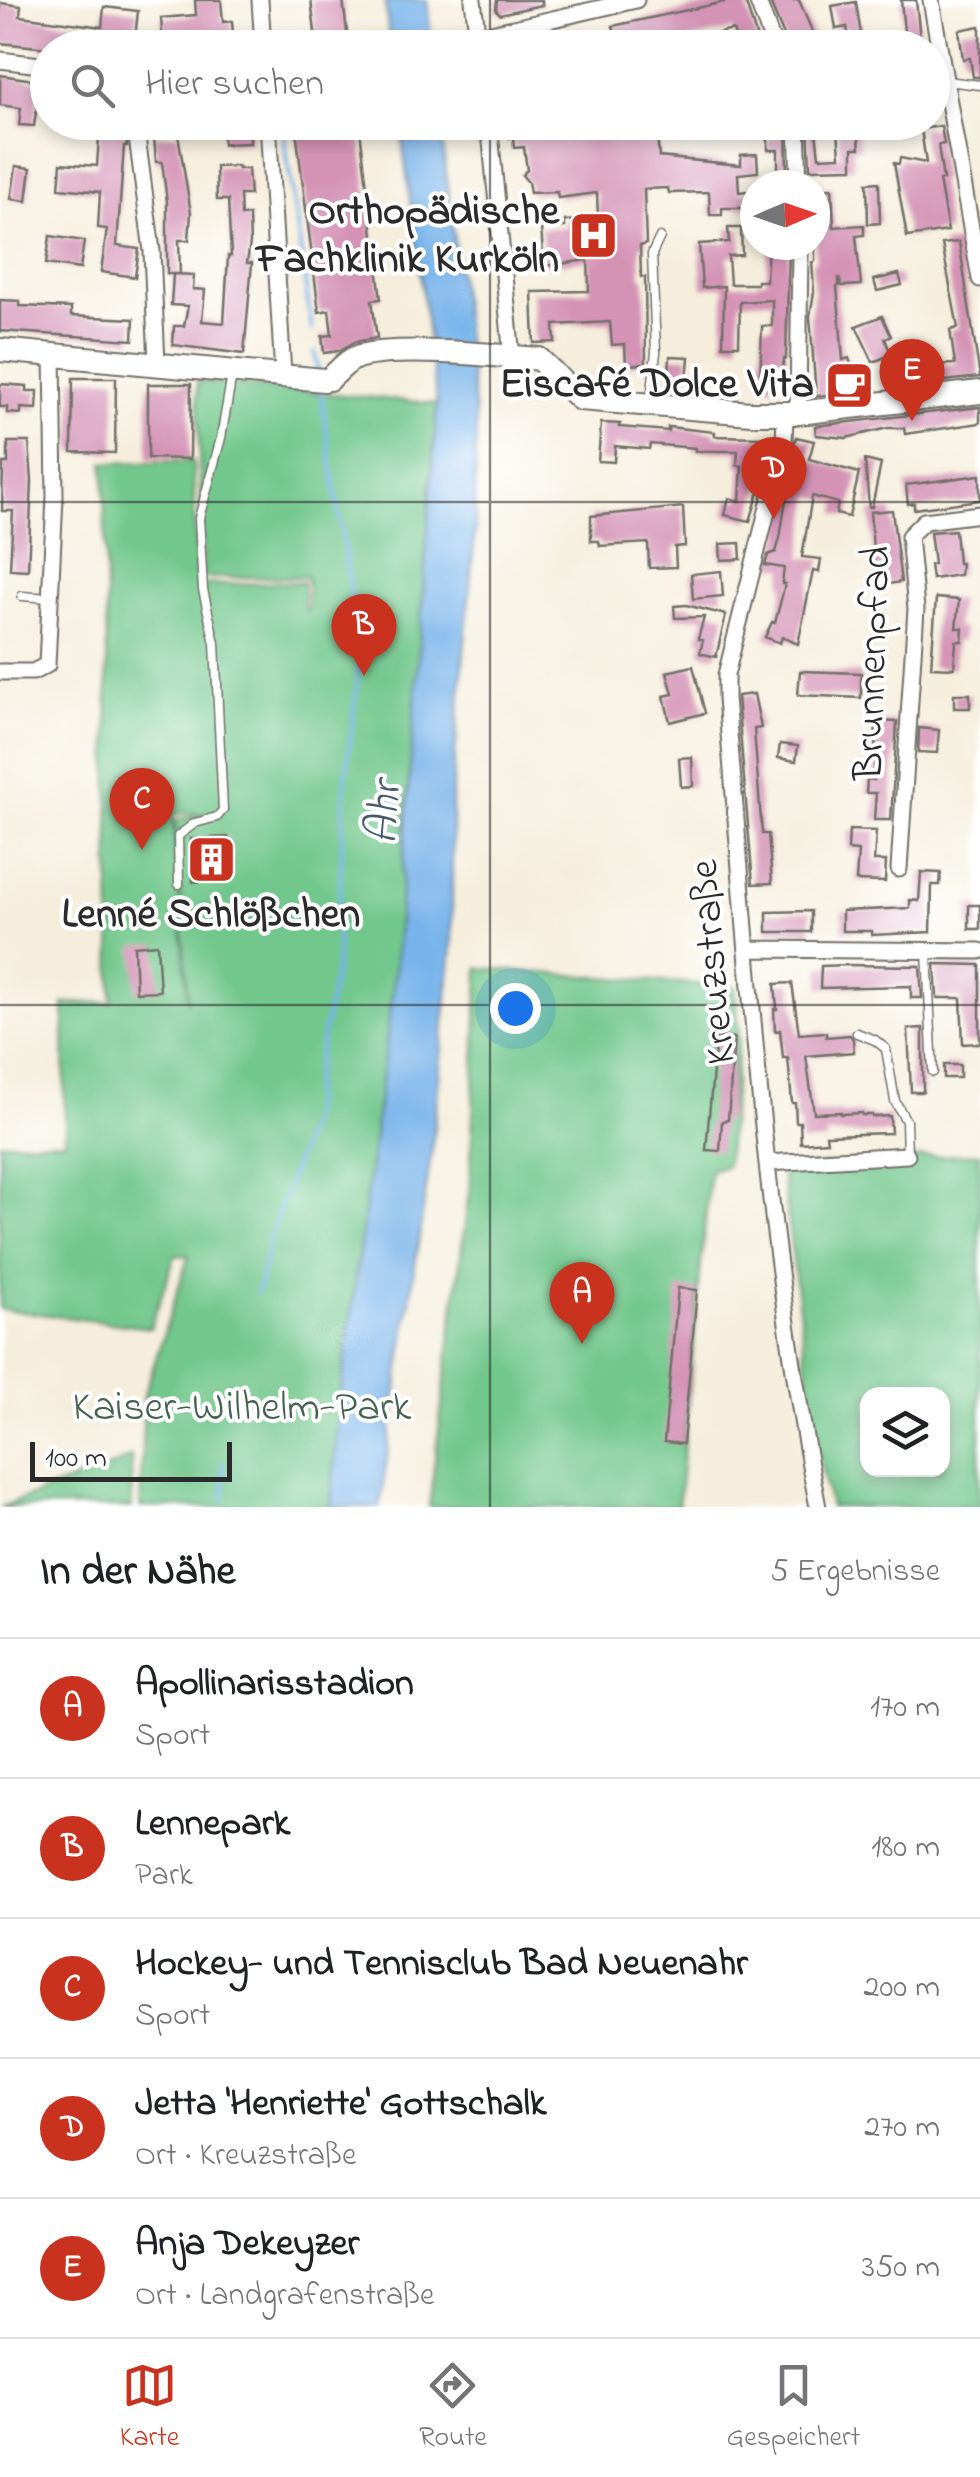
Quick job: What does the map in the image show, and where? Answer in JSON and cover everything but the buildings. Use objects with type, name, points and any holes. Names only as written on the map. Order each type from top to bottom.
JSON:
[{"type":"street","points":[[260,0],[262,30]]},
{"type":"street","points":[[473,0],[477,30]]},
{"type":"street","points":[[523,30],[636,0]]},
{"type":"street","points":[[758,0],[769,30]]},
{"type":"street","points":[[931,0],[937,30]]},
{"type":"street","points":[[0,60],[30,64]]},
{"type":"street","points":[[950,104],[980,278]]},
{"type":"street","points":[[137,140],[152,251],[157,364]]},
{"type":"street","points":[[269,140],[283,375]]},
{"type":"street","points":[[490,140],[502,357]]},
{"type":"street","points":[[798,140],[799,170]]},
{"type":"street","name":"Kreuzstraße","points":[[799,260],[792,414],[726,675],[767,1163],[794,1369],[818,1507]]},
{"type":"street","points":[[0,350],[320,380],[329,379],[359,356],[407,352],[539,359],[580,399],[792,414],[980,392]]},
{"type":"street","points":[[0,672],[32,672],[48,664],[55,497],[53,352]]},
{"type":"street","name":"Brunnenpfad","points":[[899,869],[916,608],[909,536],[924,521],[980,514]]},
{"type":"street","points":[[748,950],[980,951]]},
{"type":"street","points":[[767,1163],[907,1155]]},
{"type":"lane","points":[[950,81],[980,85]]},
{"type":"lane","points":[[651,405],[656,352],[652,254],[660,238]]},
{"type":"lane","points":[[179,884],[178,836],[223,810],[216,643],[203,590],[198,518],[222,438],[233,371]]},
{"type":"lane","points":[[22,596],[50,598]]},
{"type":"lane","points":[[928,952],[932,1072]]},
{"type":"lane","points":[[857,1033],[886,1049],[895,1101],[906,1121],[907,1155]]},
{"type":"green space","name":"Kaiser-Wilhelm-Park","points":[[197,381],[437,404],[395,974],[339,1407],[331,1507],[140,1507],[144,1396],[189,1255],[175,1256],[150,1328],[0,1309],[0,1142],[65,1141],[64,1004],[112,1002],[104,463],[193,461],[197,585],[303,582],[304,609],[308,609],[307,577],[203,578]],"holes":[[[216,813],[175,820],[188,1002],[172,814]]]},
{"type":"green space","points":[[479,968],[735,987],[739,1034],[726,1166],[710,1170],[678,1507],[429,1507],[470,1184]]},
{"type":"green space","points":[[980,1153],[980,1507],[830,1507],[816,1441],[781,1168]]},
{"type":"green space","points":[[131,1456],[132,1507],[1,1507],[113,1466]]},
{"type":"water","points":[[385,0],[427,0],[430,30],[388,30]]},
{"type":"water","points":[[402,140],[442,140],[476,422],[475,532],[452,787],[452,947],[432,1148],[380,1507],[331,1507],[339,1407],[395,974],[437,404]]},
{"type":"waterway","points":[[285,140],[312,330]]},
{"type":"waterway","points":[[315,352],[318,372]]},
{"type":"waterway","name":"Ahr","points":[[257,1293],[271,1233],[310,1119],[336,966],[345,784],[360,656],[320,387]]},
{"type":"waterway","points":[[223,1463],[224,1500]]},
{"type":"place","name":"Orthopädische Fachklinik Kurköln","points":[[594,236]]},
{"type":"place","name":"Eiscafé Dolce Vita","points":[[849,385]]},
{"type":"place","name":"Anja Dekeyzer","points":[[912,421]]},
{"type":"place","name":"Jetta 'Henriette' Gottschalk","points":[[774,519]]},
{"type":"place","name":"Lennepark","points":[[364,676]]},
{"type":"place","name":"Hockey- und Tennisclub Bad Neuenahr","points":[[142,850]]},
{"type":"place","name":"Lenné Schlößchen","points":[[211,859]]},
{"type":"place","name":"Apollinarisstadion","points":[[582,1344]]}]
